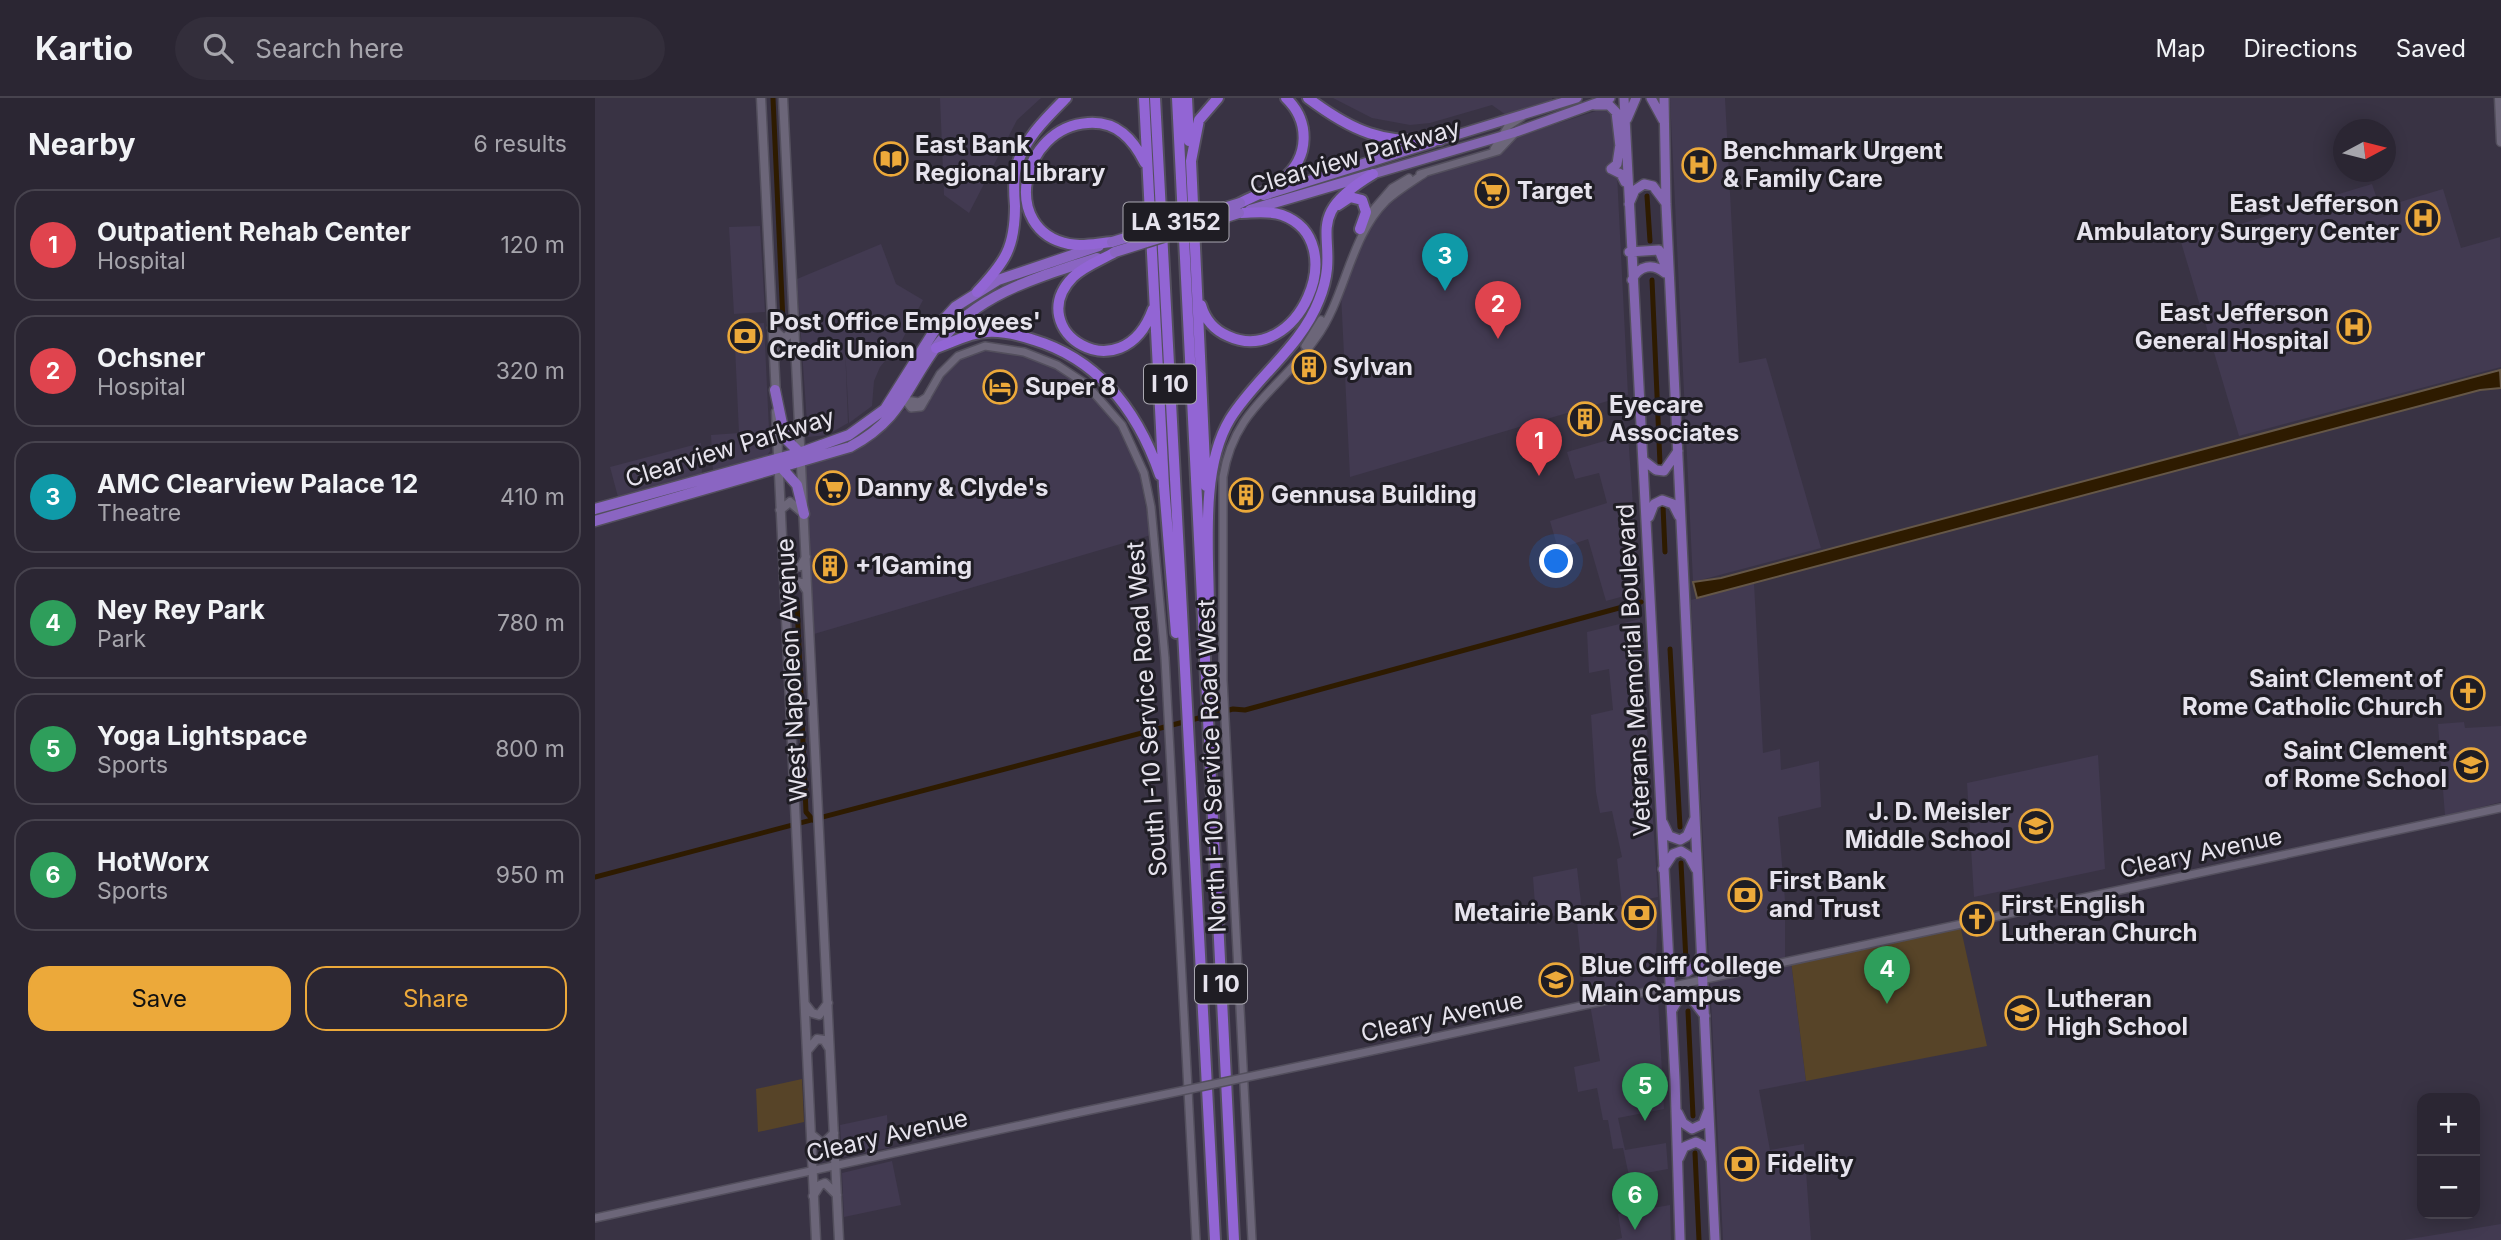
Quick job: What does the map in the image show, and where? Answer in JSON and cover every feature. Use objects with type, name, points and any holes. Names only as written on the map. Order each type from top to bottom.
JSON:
[{"type":"highway","points":[[977,292],[1003,264],[1011,246],[1015,223],[1014,180],[1022,151],[1045,120],[1066,98]]},
{"type":"highway","points":[[1144,98],[1164,486],[1178,655],[1185,669]]},
{"type":"highway","name":"I 10","points":[[1155,98],[1215,1240]]},
{"type":"highway","name":"I 10","points":[[1177,98],[1234,1240]]},
{"type":"highway","points":[[1187,98],[1209,524],[1209,624],[1203,638]]},
{"type":"highway","points":[[1191,161],[1199,120],[1218,98]]},
{"type":"highway","points":[[1240,208],[1272,187],[1295,167],[1303,150],[1304,133],[1299,115],[1286,98]]},
{"type":"highway","points":[[1308,98],[1339,120],[1370,135],[1403,141],[1440,140]]},
{"type":"highway","points":[[1113,247],[1071,245],[1052,237],[1042,228],[1027,204],[1027,176],[1038,151],[1059,131],[1080,124],[1096,123],[1115,127],[1137,147],[1148,169]]},
{"type":"highway","name":"Clearview Parkway","points":[[595,521],[780,465],[849,435],[899,399],[911,369],[936,328],[955,307],[977,292],[1319,183],[1440,140]]},
{"type":"highway","points":[[1209,524],[1214,460],[1223,433],[1242,402],[1302,330],[1319,301],[1327,274],[1325,234],[1330,212],[1347,190],[1373,174]]},
{"type":"highway","name":"Clearview Parkway","points":[[1319,183],[1373,174]]},
{"type":"highway","points":[[1278,360],[1305,331],[1324,300],[1331,265],[1331,221],[1345,199],[1356,197],[1365,204],[1366,212],[1360,229]]},
{"type":"highway","points":[[1197,290],[1203,313],[1224,334],[1247,342],[1276,334],[1295,320],[1313,285],[1314,251],[1297,225],[1280,214],[1240,208]]},
{"type":"highway","points":[[1113,247],[1071,279],[1063,292],[1059,309],[1063,328],[1072,341],[1085,349],[1100,351],[1120,348],[1139,336],[1154,307]]},
{"type":"highway","name":"Clearview Parkway","points":[[801,456],[816,459],[850,447],[885,423],[894,405],[936,348],[976,307],[1028,275]]},
{"type":"highway","points":[[936,348],[964,336],[994,332],[1043,342],[1084,363],[1099,375],[1130,410],[1149,444],[1164,486]]},
{"type":"highway","points":[[775,390],[783,432],[801,456]]},
{"type":"highway","name":"Clearview Parkway","points":[[595,509],[768,462],[780,465]]},
{"type":"highway","points":[[780,465],[797,485],[804,514]]},
{"type":"main road","name":"West Napoleon Avenue","points":[[761,98],[815,1240]]},
{"type":"main road","name":"West Napoleon Avenue","points":[[783,98],[839,1240]]},
{"type":"main road","name":"Clearview Parkway","points":[[1440,140],[1577,98]]},
{"type":"main road","name":"Clearview Parkway","points":[[1373,174],[1516,132],[1610,98]]},
{"type":"main road","name":"Veterans Memorial Boulevard","points":[[1624,98],[1629,252],[1643,460],[1677,1108],[1680,1240]]},
{"type":"main road","points":[[1625,128],[1636,98]]},
{"type":"main road","points":[[1651,98],[1665,125]]},
{"type":"main road","points":[[1664,98],[1668,276],[1716,1240]]},
{"type":"main road","points":[[2499,98],[2501,142]]},
{"type":"main road","points":[[1590,104],[1614,109],[1620,142],[1619,159],[1611,169],[1626,180]]},
{"type":"main road","points":[[1465,146],[1496,132],[1502,121]]},
{"type":"main road","points":[[1627,211],[1633,194],[1644,184],[1653,186],[1666,204]]},
{"type":"main road","points":[[1629,252],[1660,250],[1668,276]]},
{"type":"main road","points":[[1632,280],[1639,270],[1648,266],[1656,267],[1668,276]]},
{"type":"main road","points":[[772,328],[784,339],[792,335],[795,328]]},
{"type":"main road","points":[[774,359],[786,349],[793,353],[797,361]]},
{"type":"main road","points":[[1643,460],[1656,470],[1664,471],[1678,451]]},
{"type":"main road","points":[[1646,524],[1654,504],[1662,500],[1673,504],[1681,521]]},
{"type":"main road","points":[[781,510],[790,502],[804,514]]},
{"type":"main road","points":[[783,552],[794,568],[801,566],[806,557]]},
{"type":"main road","points":[[785,595],[795,582],[801,583],[808,594]]},
{"type":"main road","points":[[1660,815],[1666,831],[1676,840],[1687,836],[1696,816]]},
{"type":"main road","points":[[1663,869],[1672,855],[1681,851],[1689,856],[1699,877]]},
{"type":"main road","points":[[1668,960],[1677,970],[1692,970],[1699,964],[1702,947]]},
{"type":"main road","points":[[1672,1010],[1679,998],[1689,995],[1706,1017]]},
{"type":"main road","points":[[805,1004],[812,1013],[818,1015],[828,1001]]},
{"type":"main road","points":[[807,1051],[814,1041],[820,1039],[830,1051]]},
{"type":"main road","points":[[1677,1108],[1682,1123],[1692,1129],[1703,1124],[1709,1104]]},
{"type":"main road","points":[[811,1132],[817,1142],[823,1144],[834,1133]]},
{"type":"main road","points":[[1678,1159],[1684,1147],[1696,1142],[1704,1146],[1713,1166]]},
{"type":"main road","points":[[813,1197],[820,1185],[825,1183],[837,1195]]},
{"type":"street","points":[[1504,135],[1508,126],[1524,116]]},
{"type":"street","name":"Clearview Parkway","points":[[1425,173],[1498,151],[1516,132]]},
{"type":"street","name":"Clearview Parkway","points":[[1487,153],[1496,148],[1504,135]]},
{"type":"street","name":"North I-10 Service Road West","points":[[1299,357],[1326,311],[1360,229],[1392,188],[1413,176],[1425,173]]},
{"type":"street","name":"North I-10 Service Road West","points":[[1252,1240],[1224,701],[1223,482],[1226,457],[1241,424],[1321,331],[1374,216],[1385,202],[1425,173]]},
{"type":"street","name":"South I-10 Service Road West","points":[[899,399],[919,402],[927,396],[940,374],[958,356],[985,346],[1006,347],[1038,356],[1071,373],[1107,405],[1122,425],[1144,472],[1151,507],[1169,716],[1196,1240]]},
{"type":"street","name":"Cleary Avenue","points":[[595,1218],[2501,808]]},
{"type":"shaded area","points":[[940,98],[1041,98],[1017,120],[969,213],[944,195]]},
{"type":"shaded area","points":[[1333,98],[1552,98],[1552,101],[1506,115],[1492,105],[1430,123],[1410,125],[1372,118]]},
{"type":"shaded area","points":[[1670,98],[1725,98],[1739,363],[1766,358],[1821,548],[1693,582]]},
{"type":"shaded area","points":[[1605,108],[1614,114],[1628,395],[1350,477],[1341,294],[1369,229],[1382,209],[1403,189],[1430,174],[1503,152],[1516,137]]},
{"type":"shaded area","name":"East Jefferson General Hospital","points":[[2372,184],[2380,208],[2443,189],[2461,248],[2500,237],[2501,367],[2239,436],[2181,242]]},
{"type":"shaded area","points":[[760,226],[765,312],[734,314],[729,227]]},
{"type":"shaded area","points":[[881,244],[896,284],[923,300],[901,342],[880,367],[874,381],[872,406],[849,423],[845,346],[848,423],[827,435],[808,437],[797,279]]},
{"type":"shaded area","points":[[764,323],[770,451],[766,457],[713,472],[711,435],[739,433],[734,325]]},
{"type":"shaded area","points":[[1005,349],[1040,359],[1083,384],[1117,421],[1138,465],[1151,535],[814,634],[805,465],[845,452],[885,428],[904,410],[916,411],[943,375],[962,356],[981,350]]},
{"type":"shaded area","points":[[2500,370],[2501,388],[2480,390],[1697,598],[1693,582],[1721,578]]},
{"type":"shaded area","points":[[1628,434],[1639,592],[1606,601],[1588,539],[1558,549],[1550,521],[1607,503],[1599,473],[1575,479],[1567,452]]},
{"type":"shaded area","points":[[701,443],[702,474],[618,497],[610,467]]},
{"type":"shaded area","points":[[1754,583],[1763,753],[1780,749],[1781,770],[1819,761],[1821,807],[1778,817],[1785,900],[1785,957],[1791,961],[1806,1081],[1759,1090],[1770,1150],[1804,1144],[1811,1240],[1723,1240],[1691,600]]},
{"type":"shaded area","points":[[1640,619],[1658,897],[1622,904],[1617,859],[1622,857],[1612,811],[1600,813],[1591,715],[1613,710],[1609,669],[1589,673],[1587,632]]},
{"type":"shaded area","name":"Saint Clement of Rome School","points":[[2464,722],[2465,728],[2501,726],[2501,802],[2445,816],[2438,724]]},
{"type":"shaded area","name":"J. D. Meisler Middle School","points":[[2098,755],[2105,869],[1974,897],[1967,783]]},
{"type":"shaded area","points":[[1577,868],[1582,911],[1658,900],[1656,962],[1664,1109],[1618,1118],[1625,1150],[1666,1143],[1668,1169],[1629,1176],[1623,1148],[1613,1149],[1608,1120],[1603,1120],[1597,1088],[1578,1092],[1574,1067],[1600,1061],[1589,999],[1585,999],[1576,912],[1536,919],[1533,877]]},
{"type":"shaded area","points":[[1960,925],[1987,1046],[1806,1081],[1791,961]]},
{"type":"shaded area","points":[[802,1079],[804,1122],[758,1132],[756,1089]]},
{"type":"shaded area","points":[[887,1115],[889,1148],[842,1157],[840,1125]]},
{"type":"shaded area","points":[[892,1161],[901,1205],[844,1217],[842,1173]]},
{"type":"shaded area","points":[[1670,1205],[1671,1240],[1615,1240],[1622,1238],[1618,1214]]},
{"type":"shaded area","points":[[2501,1224],[2501,1240],[2404,1240]]},
{"type":"waterway","points":[[773,98],[783,322]]},
{"type":"waterway","points":[[1647,196],[1650,241]]},
{"type":"waterway","points":[[1652,280],[1660,464]]},
{"type":"waterway","points":[[1663,506],[1665,552]]},
{"type":"waterway","points":[[797,602],[806,812],[813,820]]},
{"type":"waterway","points":[[595,877],[1233,709],[1245,710],[1641,602]]},
{"type":"waterway","points":[[1670,649],[1680,827]]},
{"type":"waterway","points":[[1681,863],[1686,961]]},
{"type":"waterway","points":[[1688,1011],[1693,1116]]},
{"type":"waterway","points":[[1695,1153],[1699,1240]]},
{"type":"place","name":"East Bank Regional Library","points":[[891,159]]},
{"type":"place","name":"Benchmark Urgent & Family Care","points":[[1699,165]]},
{"type":"place","name":"Target","points":[[1492,191]]},
{"type":"place","name":"East Jefferson Ambulatory Surgery Center","points":[[2423,218]]},
{"type":"place","name":"AMC Clearview Palace 12","points":[[1445,291]]},
{"type":"place","name":"East Jefferson General Hospital","points":[[2354,327]]},
{"type":"place","name":"Post Office Employees' Credit Union","points":[[745,336]]},
{"type":"place","name":"Ochsner","points":[[1498,339]]},
{"type":"place","name":"Sylvan","points":[[1309,367]]},
{"type":"place","name":"Super 8","points":[[1000,387]]},
{"type":"place","name":"Eyecare Associates","points":[[1585,419]]},
{"type":"place","name":"Outpatient Rehab Center","points":[[1539,476]]},
{"type":"place","name":"Danny & Clyde's","points":[[833,488]]},
{"type":"place","name":"Gennusa Building","points":[[1246,495]]},
{"type":"place","name":"+1Gaming","points":[[830,566]]},
{"type":"place","name":"Saint Clement of Rome Catholic Church","points":[[2468,693]]},
{"type":"place","name":"Saint Clement of Rome School","points":[[2471,765]]},
{"type":"place","name":"J. D. Meisler Middle School","points":[[2036,826]]},
{"type":"place","name":"First Bank and Trust","points":[[1745,895]]},
{"type":"place","name":"Metairie Bank","points":[[1639,913]]},
{"type":"place","name":"First English Lutheran Church","points":[[1977,919]]},
{"type":"place","name":"Blue Cliff College Main Campus","points":[[1556,980]]},
{"type":"place","name":"Ney Rey Park","points":[[1887,1004]]},
{"type":"place","name":"Lutheran High School","points":[[2022,1013]]},
{"type":"place","name":"Yoga Lightspace","points":[[1645,1121]]},
{"type":"place","name":"Fidelity","points":[[1742,1164]]},
{"type":"place","name":"HotWorx","points":[[1635,1230]]}]
